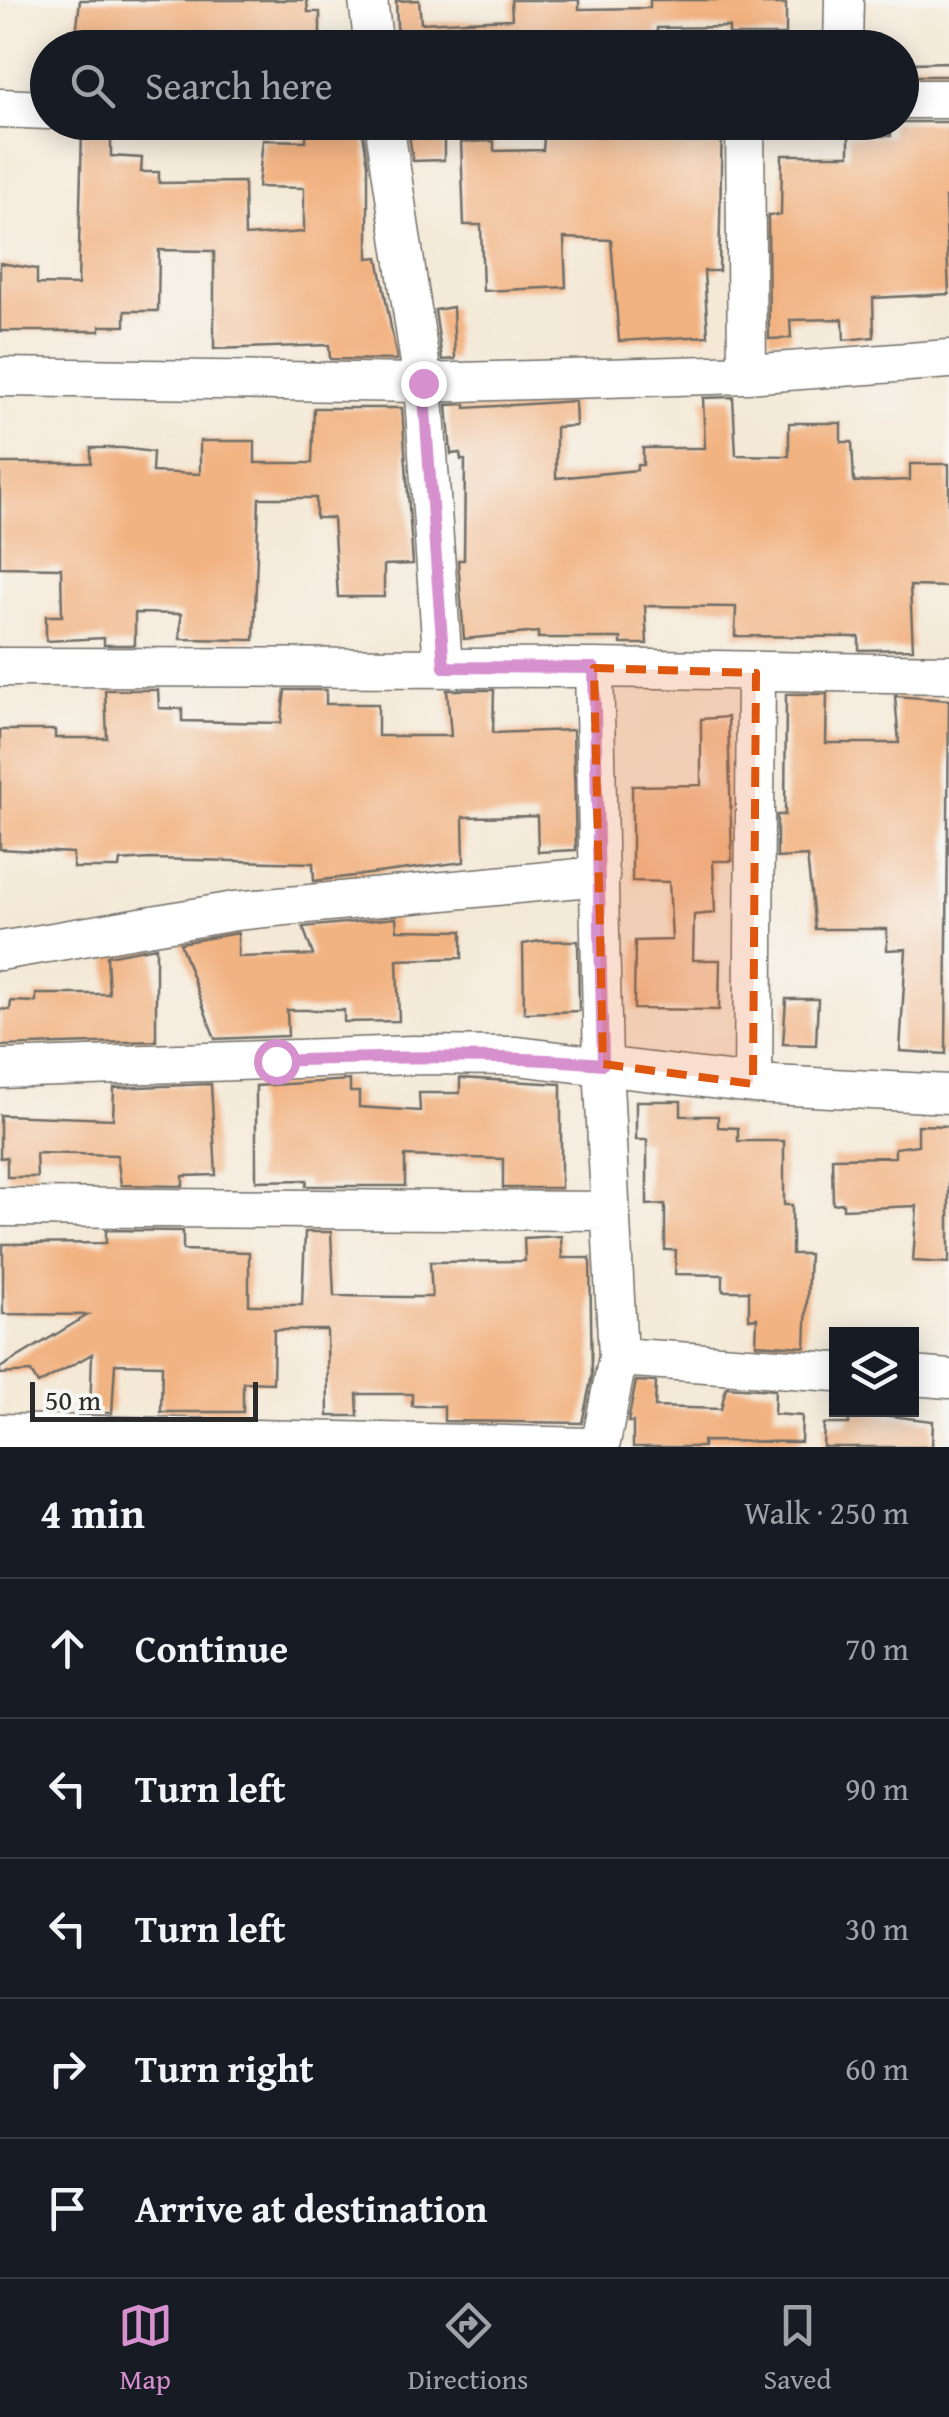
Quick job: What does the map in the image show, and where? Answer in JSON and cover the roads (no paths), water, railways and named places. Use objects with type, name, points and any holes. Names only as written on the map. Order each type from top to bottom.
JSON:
[{"type":"street","points":[[368,0],[372,30]]},
{"type":"street","points":[[843,30],[844,0]]},
{"type":"street","points":[[919,99],[949,99]]},
{"type":"street","points":[[0,108],[30,109]]},
{"type":"street","points":[[387,140],[423,383],[444,667]]},
{"type":"street","points":[[745,140],[748,374]]},
{"type":"street","points":[[0,377],[423,383],[748,374],[949,360]]},
{"type":"street","points":[[0,667],[594,668],[949,674]]},
{"type":"street","points":[[594,668],[603,1064],[618,1358],[600,1447]]},
{"type":"street","points":[[753,1084],[756,673]]},
{"type":"street","points":[[0,951],[235,912],[600,876]]},
{"type":"street","points":[[0,1069],[413,1055],[517,1056],[753,1084],[949,1094]]},
{"type":"street","points":[[0,1207],[609,1211]]},
{"type":"street","points":[[618,1358],[829,1372]]},
{"type":"street","points":[[919,1377],[949,1379]]},
{"type":"street","points":[[0,1433],[249,1442],[590,1447]]}]
